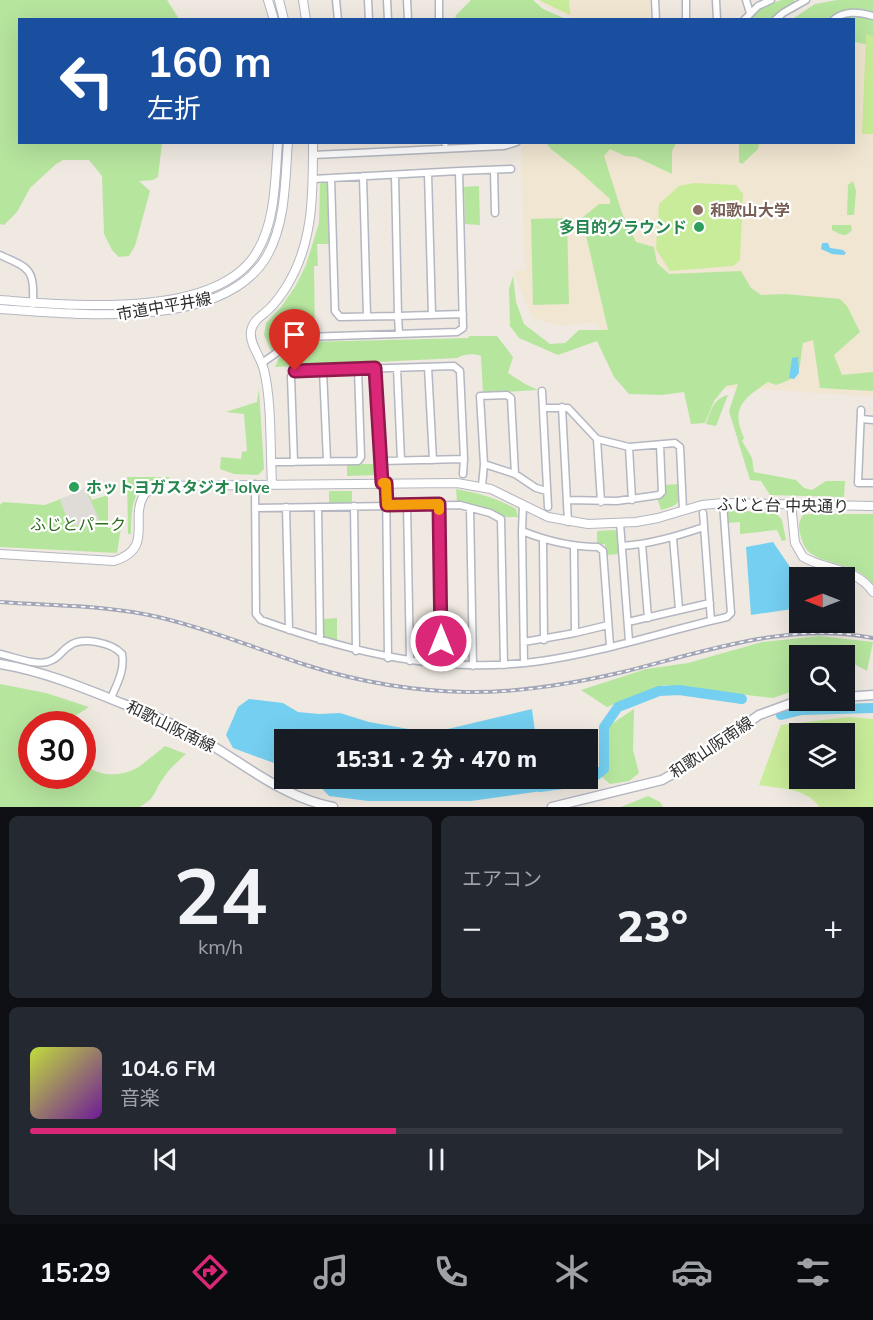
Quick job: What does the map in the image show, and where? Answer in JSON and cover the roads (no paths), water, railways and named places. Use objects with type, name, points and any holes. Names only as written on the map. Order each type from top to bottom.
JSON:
[{"type":"main road","name":"和歌山阪南線","points":[[0,664],[47,676],[148,713],[196,736],[266,780],[321,805],[333,807]]},
{"type":"main road","points":[[855,696],[873,695]]},
{"type":"main road","name":"和歌山阪南線","points":[[552,807],[662,780],[685,767],[752,719],[789,704]]},
{"type":"street","points":[[268,0],[273,18]]},
{"type":"street","points":[[279,0],[284,18]]},
{"type":"street","points":[[303,0],[306,18]]},
{"type":"street","points":[[336,0],[338,18]]},
{"type":"street","points":[[368,0],[369,18]]},
{"type":"street","points":[[387,0],[388,18]]},
{"type":"street","points":[[407,0],[408,18]]},
{"type":"street","points":[[439,0],[439,18]]},
{"type":"street","points":[[655,0],[656,18]]},
{"type":"street","points":[[686,0],[687,18]]},
{"type":"street","points":[[716,0],[717,18]]},
{"type":"street","points":[[746,0],[750,13]]},
{"type":"street","points":[[746,18],[758,6],[771,0]]},
{"type":"street","points":[[777,18],[806,0]]},
{"type":"street","points":[[835,18],[848,12],[873,16]]},
{"type":"street","name":"市道中平井線","points":[[0,309],[132,304],[192,294],[231,280],[251,261],[264,238],[271,207],[278,144]]},
{"type":"street","name":"市道中平井線","points":[[0,300],[32,307],[99,315],[134,314],[212,300],[240,286],[259,267],[273,243],[281,210],[288,144]]},
{"type":"street","points":[[272,484],[267,387],[262,363],[252,342],[251,330],[254,322],[284,291],[307,241],[311,218],[313,144]]},
{"type":"street","points":[[313,155],[510,144]]},
{"type":"street","points":[[313,178],[511,169]]},
{"type":"street","points":[[494,170],[495,213]]},
{"type":"street","points":[[262,363],[292,342],[305,337],[457,332],[463,328],[459,171]]},
{"type":"street","points":[[428,173],[432,315]]},
{"type":"street","points":[[395,175],[399,334]]},
{"type":"street","points":[[363,176],[367,316]]},
{"type":"street","points":[[331,178],[335,311],[340,317],[463,314]]},
{"type":"street","points":[[0,255],[22,265],[30,273],[33,279],[32,307]]},
{"type":"street","points":[[294,462],[291,376],[295,371],[454,366],[460,371],[463,474]]},
{"type":"street","points":[[428,367],[433,460]]},
{"type":"street","points":[[375,368],[380,461],[387,505],[388,658]]},
{"type":"street","points":[[397,368],[402,460]]},
{"type":"street","points":[[271,462],[358,461],[361,457],[358,369]]},
{"type":"street","points":[[322,370],[327,461]]},
{"type":"street","points":[[542,391],[548,507]]},
{"type":"street","points":[[482,486],[484,464],[480,396],[507,395],[511,398],[515,474]]},
{"type":"street","points":[[543,408],[562,407],[574,413],[597,439],[629,447],[675,443],[680,447],[683,510]]},
{"type":"street","points":[[562,407],[568,522]]},
{"type":"street","points":[[861,410],[858,483],[873,483]]},
{"type":"street","points":[[861,419],[873,420]]},
{"type":"street","points":[[597,439],[601,502]]},
{"type":"street","points":[[567,500],[601,502],[659,495],[662,492],[660,445]]},
{"type":"street","points":[[629,447],[632,500]]},
{"type":"street","points":[[380,461],[464,459]]},
{"type":"street","points":[[484,464],[515,474],[536,488],[548,490]]},
{"type":"street","name":"ふじと台 中央通り","points":[[0,554],[114,561],[124,558],[132,552],[137,543],[143,496],[149,490],[160,486],[457,483],[482,486],[537,513],[568,522],[588,524],[658,518],[702,505],[723,503],[873,506]]},
{"type":"street","points":[[255,484],[256,614],[261,620],[320,640],[388,658],[472,666],[504,665],[561,658],[727,617],[731,613],[723,503]]},
{"type":"street","points":[[255,508],[439,504],[460,505],[490,513],[501,519],[504,665]]},
{"type":"street","points":[[439,504],[441,664]]},
{"type":"street","points":[[791,504],[795,543],[802,557],[856,575],[873,592]]},
{"type":"street","points":[[407,505],[410,661]]},
{"type":"street","points":[[354,506],[357,651]]},
{"type":"street","points":[[523,506],[524,663]]},
{"type":"street","points":[[286,507],[289,630]]},
{"type":"street","points":[[318,507],[320,640]]},
{"type":"street","points":[[470,508],[472,666]]},
{"type":"street","points":[[703,513],[711,621]]},
{"type":"street","points":[[620,523],[629,642]]},
{"type":"street","points":[[622,546],[673,538],[704,527]]},
{"type":"street","points":[[522,531],[543,540],[574,547],[598,547],[603,551],[610,646]]},
{"type":"street","points":[[673,538],[679,609]]},
{"type":"street","points":[[543,540],[544,640]]},
{"type":"street","points":[[642,544],[648,618]]},
{"type":"street","points":[[574,547],[575,633]]},
{"type":"street","points":[[628,622],[710,603]]},
{"type":"street","points":[[524,642],[544,640],[608,625]]},
{"type":"street","points":[[0,654],[42,663],[55,660],[67,647],[76,642],[94,642],[114,648],[122,654],[123,661],[111,698]]},
{"type":"water","points":[[822,243],[828,243],[830,248],[843,250],[846,253],[844,255],[832,254],[821,249]]},
{"type":"water","points":[[798,357],[799,373],[794,379],[789,378],[792,358]]},
{"type":"water","points":[[773,542],[790,567],[789,609],[751,615],[746,547]]},
{"type":"water","points":[[249,699],[283,703],[298,712],[340,713],[369,722],[408,729],[274,729],[274,763],[233,748],[226,735],[238,707]]},
{"type":"water","points":[[532,709],[535,729],[448,729]]},
{"type":"water","points":[[322,789],[542,789],[542,791],[471,801],[368,801],[329,796]]},
{"type":"waterway","points":[[598,774],[604,769],[604,727],[618,707],[659,691],[679,690],[742,699]]},
{"type":"waterway","points":[[781,715],[802,710],[873,708]]},
{"type":"railway","points":[[0,602],[99,608],[139,613],[196,627],[348,677],[406,688],[446,691],[506,691],[564,684],[623,672],[715,648],[779,636],[810,633],[873,638]]},
{"type":"place","name":"和歌山大学","points":[[698,210]]},
{"type":"place","name":"多目的グラウンド","points":[[699,227]]},
{"type":"place","name":"ホットヨガスタジオ loIve","points":[[74,487]]},
{"type":"park label","name":"ふじとパーク","points":[[78,524]]}]
